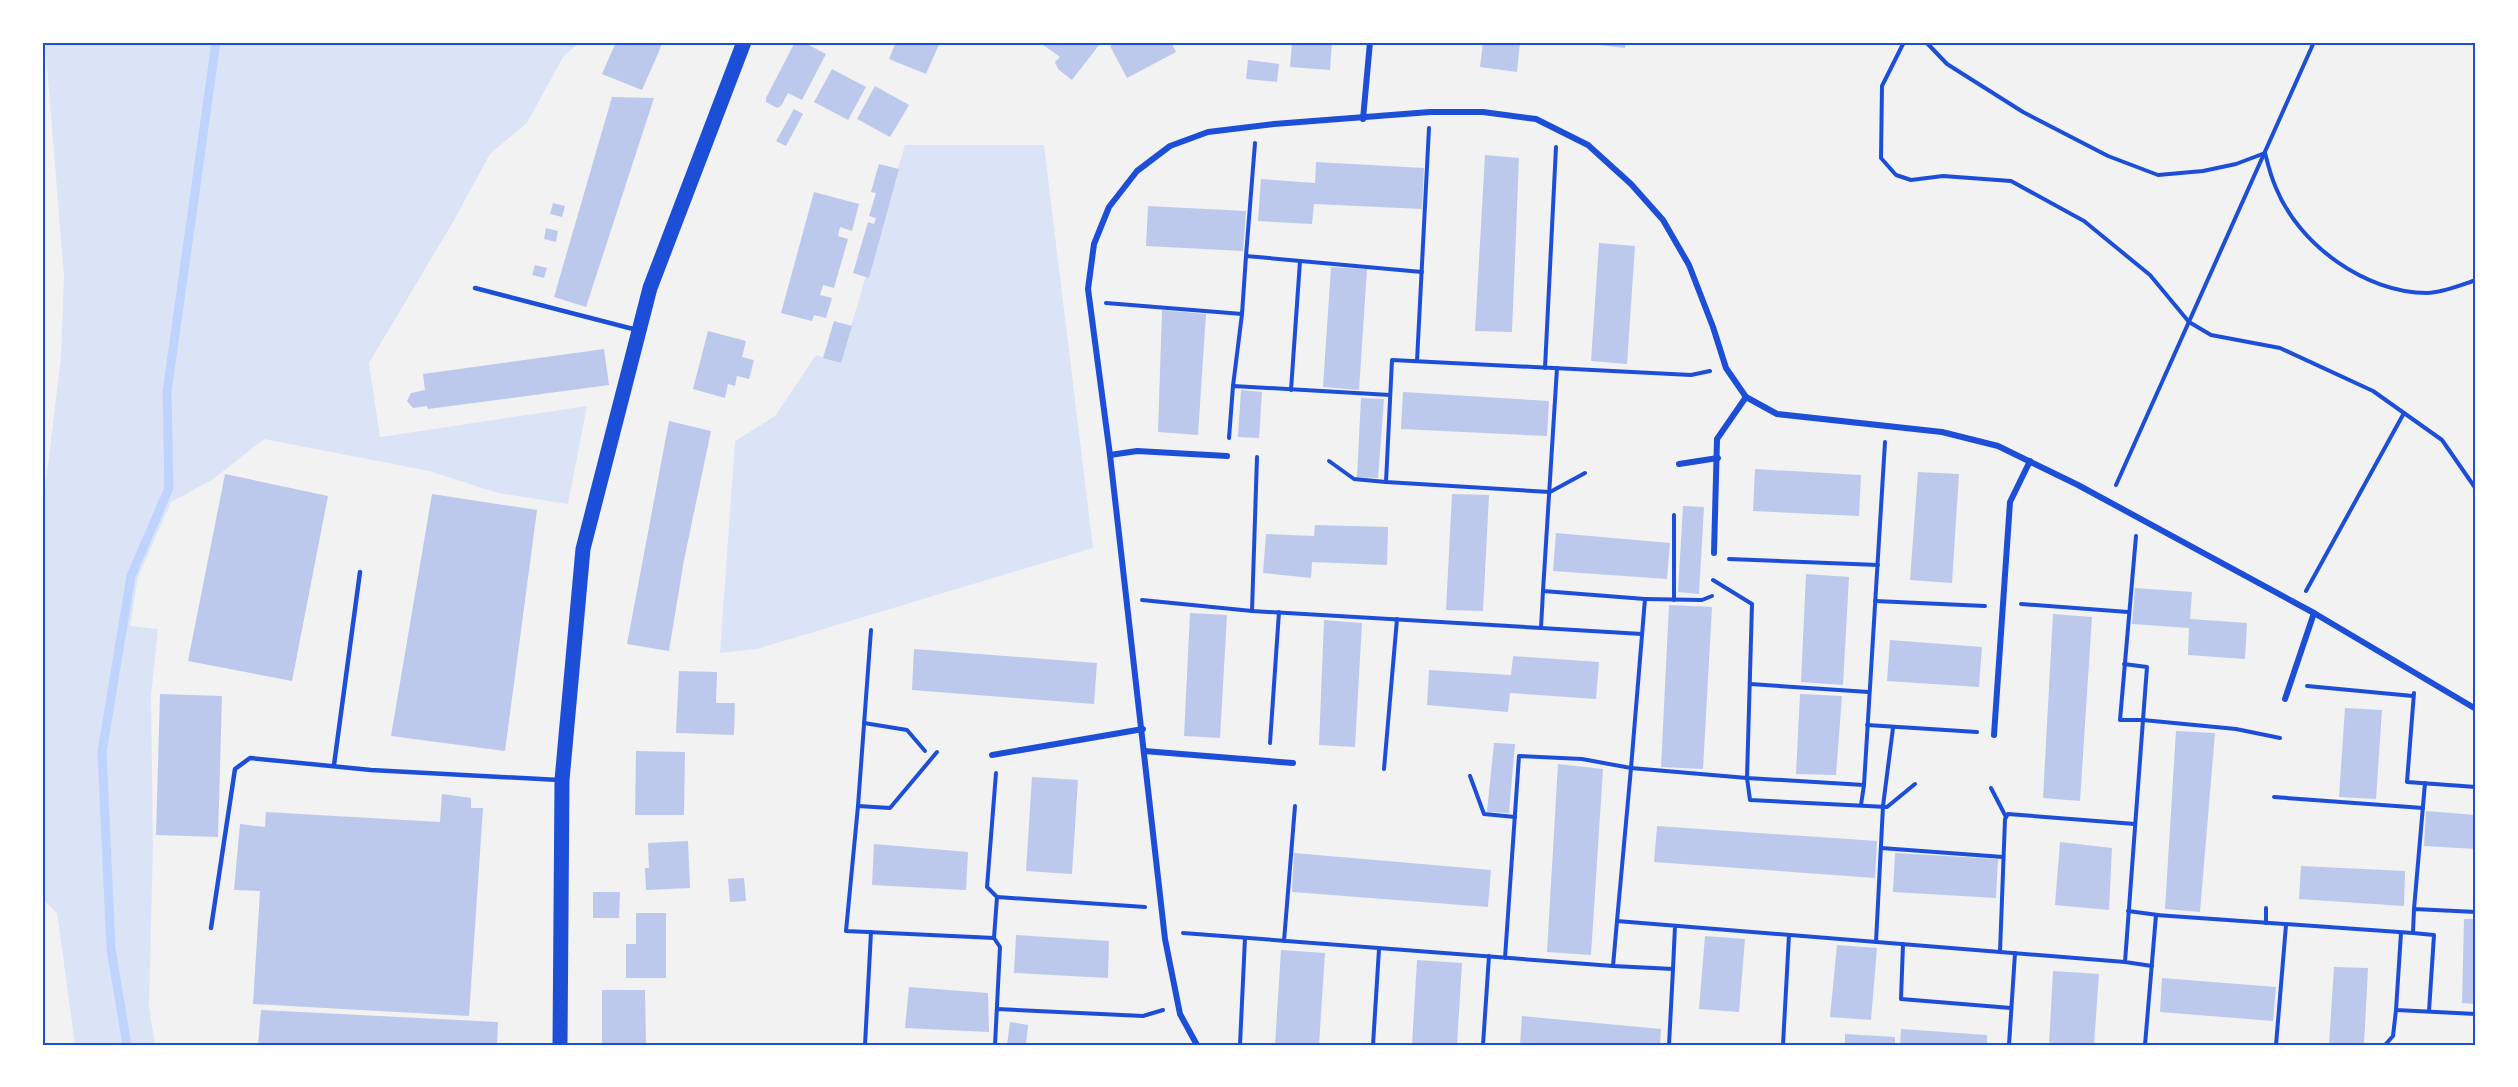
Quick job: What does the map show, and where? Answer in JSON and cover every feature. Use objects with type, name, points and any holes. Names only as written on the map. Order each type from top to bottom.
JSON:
[{"type":"main road","points":[[560,1045],[562,780],[583,549],[651,288],[744,42]]},
{"type":"street","points":[[1363,119],[1370,42]]},
{"type":"street","points":[[1197,1045],[1180,1014],[1164,932],[1143,729],[1088,289],[1094,244],[1109,207],[1137,171],[1170,146],[1208,132],[1430,112],[1483,112],[1536,119],[1588,145],[1631,183],[1663,220],[1689,265],[1726,368],[1746,397],[1777,414],[1954,435],[1998,446],[2138,517],[2299,604],[2476,709]]},
{"type":"street","points":[[1714,553],[1717,439],[1746,397]]},
{"type":"street","points":[[1110,455],[1137,451],[1227,456]]},
{"type":"street","points":[[1679,464],[1718,458]]},
{"type":"street","points":[[1994,734],[2010,502],[2030,461]]},
{"type":"street","points":[[2285,699],[2314,613]]},
{"type":"street","points":[[995,754],[1143,729]]},
{"type":"street","points":[[1144,751],[1293,763]]},
{"type":"lane","points":[[474,288],[640,330]]},
{"type":"lane","points":[[334,765],[360,572]]},
{"type":"lane","points":[[211,928],[235,769],[250,758],[371,770],[562,780]]},
{"type":"path","points":[[1904,42],[1882,86],[1881,158],[1896,175],[1911,180],[1943,176],[2011,181],[2085,221],[2150,275],[2189,322],[2211,335],[2280,348],[2373,390],[2442,440],[2476,489]]},
{"type":"path","points":[[1926,42],[1947,64],[2023,112],[2108,156],[2158,175],[2214,169],[2236,164],[2265,153]]},
{"type":"path","points":[[2108,502],[2314,42]]},
{"type":"path","points":[[1417,361],[1430,112]]},
{"type":"path","points":[[1227,456],[1242,314],[1257,126]]},
{"type":"path","points":[[1545,368],[1557,130]]},
{"type":"path","points":[[2265,153],[2276,189],[2293,219],[2332,260],[2382,287],[2428,294],[2476,280]]},
{"type":"path","points":[[1246,256],[1422,272]]},
{"type":"path","points":[[1291,390],[1300,261]]},
{"type":"path","points":[[1089,302],[1242,314]]},
{"type":"path","points":[[1386,482],[1392,360],[1691,375],[1726,368]]},
{"type":"path","points":[[1540,628],[1557,368]]},
{"type":"path","points":[[1233,386],[1390,395]]},
{"type":"path","points":[[2299,604],[2404,413]]},
{"type":"path","points":[[1861,805],[1886,426]]},
{"type":"path","points":[[1252,611],[1257,457]]},
{"type":"path","points":[[1329,461],[1354,479],[1550,492],[1585,473]]},
{"type":"path","points":[[1674,515],[1674,600]]},
{"type":"path","points":[[2138,517],[2120,720],[2236,729],[2280,738]]},
{"type":"path","points":[[1726,559],[1878,565]]},
{"type":"path","points":[[1713,580],[1752,604],[1747,778],[1750,800],[1887,807],[1915,784]]},
{"type":"path","points":[[1543,591],[1674,600],[1702,600],[1712,596]]},
{"type":"path","points":[[1127,598],[1252,611],[1642,634]]},
{"type":"path","points":[[1613,966],[1645,599]]},
{"type":"path","points":[[1875,601],[2128,612]]},
{"type":"path","points":[[1269,761],[1279,612]]},
{"type":"path","points":[[1384,769],[1397,619]]},
{"type":"path","points":[[871,630],[846,931],[993,938]]},
{"type":"path","points":[[2124,664],[2147,667],[2125,962]]},
{"type":"path","points":[[2415,672],[2408,782],[2476,787]]},
{"type":"path","points":[[1750,684],[1869,693]]},
{"type":"path","points":[[2290,685],[2413,696]]},
{"type":"path","points":[[864,723],[908,730],[925,750]]},
{"type":"path","points":[[1867,725],[1994,734]]},
{"type":"path","points":[[1876,942],[1883,806],[1893,728]]},
{"type":"path","points":[[858,806],[890,808],[937,752]]},
{"type":"path","points":[[995,754],[987,887],[997,897],[1162,908]]},
{"type":"path","points":[[1505,958],[1519,756],[1582,759],[1630,768],[1747,778],[1863,785]]},
{"type":"path","points":[[1470,776],[1484,814],[1515,817]]},
{"type":"path","points":[[2413,933],[2425,783]]},
{"type":"path","points":[[1991,788],[2006,817],[2000,952]]},
{"type":"path","points":[[2274,797],[2423,808]]},
{"type":"path","points":[[1284,941],[1295,806]]},
{"type":"path","points":[[2006,817],[2008,814],[2135,824]]},
{"type":"path","points":[[1881,848],[2003,857]]},
{"type":"path","points":[[995,1045],[1000,947],[993,938],[997,897]]},
{"type":"path","points":[[2266,908],[2266,923]]},
{"type":"path","points":[[2414,909],[2476,912]]},
{"type":"path","points":[[2128,911],[2434,935],[2429,1011]]},
{"type":"path","points":[[2145,1045],[2156,915],[2158,915]]},
{"type":"path","points":[[1617,921],[2152,966]]},
{"type":"path","points":[[2276,1045],[2286,925]]},
{"type":"path","points":[[1669,1045],[1675,926]]},
{"type":"path","points":[[865,1045],[871,932]]},
{"type":"path","points":[[1164,932],[1673,969]]},
{"type":"path","points":[[2385,1045],[2393,1036],[2401,933]]},
{"type":"path","points":[[1783,1045],[1790,935]]},
{"type":"path","points":[[1240,1045],[1245,938]]},
{"type":"path","points":[[1903,944],[1901,999],[2011,1008]]},
{"type":"path","points":[[1373,1045],[1379,949]]},
{"type":"path","points":[[2009,1045],[2015,953]]},
{"type":"path","points":[[1483,1045],[1489,956]]},
{"type":"path","points":[[997,1009],[1143,1016],[1179,1005]]},
{"type":"path","points":[[2396,1010],[2476,1014]]},
{"type":"shaded area","points":[[45,42],[580,42],[563,57],[527,123],[490,154],[453,222],[369,363],[380,437],[587,406],[568,504],[498,493],[429,471],[264,439],[212,480],[171,502],[138,577],[130,626],[158,629],[151,697],[153,843],[149,1006],[155,1045],[75,1045],[57,913],[42,899],[42,515],[61,357],[64,276]]},
{"type":"shaded area","points":[[905,145],[1044,145],[1093,548],[757,649],[720,653],[735,441],[775,416],[816,355],[840,363]]},
{"type":"building","points":[[616,42],[663,42],[642,90],[602,74]]},
{"type":"building","points":[[795,42],[803,42],[826,54],[802,100],[788,93],[781,106],[777,108],[766,102],[766,98]]},
{"type":"building","points":[[896,42],[940,42],[926,74],[889,59]]},
{"type":"building","points":[[1039,42],[1096,42],[1099,45],[1072,80],[1058,69],[1055,62],[1060,57]]},
{"type":"building","points":[[1119,42],[1171,42],[1176,52],[1127,78],[1110,46]]},
{"type":"building","points":[[1292,42],[1332,42],[1330,70],[1290,67]]},
{"type":"building","points":[[1483,42],[1520,42],[1517,72],[1480,67]]},
{"type":"building","points":[[1590,42],[1626,42],[1625,48],[1590,44]]},
{"type":"building","points":[[1248,60],[1279,64],[1277,82],[1246,79]]},
{"type":"building","points":[[832,69],[866,87],[848,120],[814,102]]},
{"type":"building","points":[[875,86],[909,105],[890,137],[857,119]]},
{"type":"building","points":[[612,97],[654,98],[586,307],[554,297]]},
{"type":"building","points":[[794,109],[803,114],[786,146],[776,141]]},
{"type":"building","points":[[1485,155],[1519,158],[1512,332],[1475,331]]},
{"type":"building","points":[[1316,162],[1424,168],[1422,209],[1314,204],[1312,224],[1258,221],[1261,179],[1315,183]]},
{"type":"building","points":[[879,164],[899,169],[869,278],[853,273],[868,222],[874,224],[876,218],[869,216],[876,193],[871,192]]},
{"type":"building","points":[[814,192],[859,204],[852,231],[840,227],[838,236],[848,239],[834,288],[823,285],[820,295],[832,298],[826,318],[814,315],[812,321],[781,313]]},
{"type":"building","points":[[553,203],[565,206],[562,217],[550,214]]},
{"type":"building","points":[[1148,206],[1246,211],[1243,251],[1146,246]]},
{"type":"building","points":[[546,228],[558,231],[556,242],[544,239]]},
{"type":"building","points":[[1599,243],[1635,246],[1627,364],[1591,361]]},
{"type":"building","points":[[535,265],[547,268],[544,278],[532,275]]},
{"type":"building","points":[[1331,267],[1367,269],[1359,390],[1323,387]]},
{"type":"building","points":[[1162,310],[1206,314],[1198,435],[1158,432]]},
{"type":"building","points":[[834,321],[852,326],[841,363],[823,358]]},
{"type":"building","points":[[708,331],[746,341],[742,357],[754,360],[749,379],[737,376],[735,386],[728,384],[725,398],[693,389]]},
{"type":"building","points":[[604,349],[609,385],[428,409],[427,406],[413,408],[407,401],[411,393],[425,390],[423,374]]},
{"type":"building","points":[[1241,390],[1262,392],[1259,438],[1238,437]]},
{"type":"building","points":[[1403,392],[1549,401],[1547,436],[1401,429]]},
{"type":"building","points":[[1361,398],[1384,399],[1378,478],[1357,477]]},
{"type":"building","points":[[669,421],[711,431],[684,560],[669,651],[627,644]]},
{"type":"building","points":[[1755,469],[1861,475],[1859,516],[1753,511]]},
{"type":"building","points":[[1918,472],[1959,474],[1952,583],[1910,580]]},
{"type":"building","points":[[225,474],[328,496],[292,681],[188,661]]},
{"type":"building","points":[[432,494],[537,510],[505,751],[391,736]]},
{"type":"building","points":[[1452,494],[1489,495],[1483,611],[1446,610]]},
{"type":"building","points":[[1683,506],[1704,507],[1699,594],[1678,592]]},
{"type":"building","points":[[1315,525],[1388,527],[1387,565],[1312,562],[1311,578],[1263,573],[1266,534],[1314,536]]},
{"type":"building","points":[[1556,533],[1670,543],[1667,579],[1553,571]]},
{"type":"building","points":[[1806,574],[1849,577],[1843,685],[1801,682]]},
{"type":"building","points":[[2135,588],[2192,592],[2190,619],[2247,623],[2245,659],[2188,655],[2189,628],[2132,624]]},
{"type":"building","points":[[1669,605],[1712,607],[1703,769],[1661,767]]},
{"type":"building","points":[[1190,613],[1227,615],[1220,738],[1184,736]]},
{"type":"building","points":[[2053,614],[2092,617],[2080,801],[2043,798]]},
{"type":"building","points":[[1324,620],[1362,623],[1355,747],[1319,745]]},
{"type":"building","points":[[1890,640],[1982,647],[1979,687],[1887,681]]},
{"type":"building","points":[[914,649],[1097,663],[1094,704],[912,690]]},
{"type":"building","points":[[1513,656],[1599,662],[1596,699],[1510,693],[1508,712],[1427,705],[1429,670],[1511,675]]},
{"type":"building","points":[[679,671],[717,672],[716,703],[735,703],[734,735],[676,733]]},
{"type":"building","points":[[160,694],[222,696],[218,837],[156,835]]},
{"type":"building","points":[[1800,694],[1842,696],[1836,775],[1796,774]]},
{"type":"building","points":[[2345,708],[2382,710],[2376,799],[2339,797]]},
{"type":"building","points":[[2176,731],[2215,733],[2200,912],[2165,909]]},
{"type":"building","points":[[1494,743],[1515,744],[1509,813],[1487,812]]},
{"type":"building","points":[[636,751],[685,752],[684,815],[635,815]]},
{"type":"building","points":[[1558,764],[1603,769],[1591,955],[1547,952]]},
{"type":"building","points":[[1032,777],[1078,780],[1072,874],[1026,871]]},
{"type":"building","points":[[442,794],[471,798],[471,808],[483,808],[469,1016],[253,1004],[260,891],[234,890],[240,824],[265,827],[266,812],[440,822]]},
{"type":"building","points":[[2426,811],[2476,815],[2476,849],[2424,846]]},
{"type":"building","points":[[1657,826],[1877,841],[1875,878],[1654,862]]},
{"type":"building","points":[[688,841],[690,888],[646,890],[645,868],[649,868],[648,843]]},
{"type":"building","points":[[2060,842],[2112,848],[2109,910],[2055,905]]},
{"type":"building","points":[[874,844],[968,852],[966,890],[872,885]]},
{"type":"building","points":[[1294,853],[1491,870],[1488,907],[1292,892]]},
{"type":"building","points":[[1895,853],[1998,859],[1996,898],[1893,892]]},
{"type":"building","points":[[2301,866],[2405,871],[2404,906],[2299,899]]},
{"type":"building","points":[[744,878],[746,901],[730,902],[728,879]]},
{"type":"building","points":[[593,892],[620,892],[619,918],[593,918]]},
{"type":"building","points":[[636,913],[666,913],[666,978],[626,978],[626,944],[636,944]]},
{"type":"building","points":[[2464,919],[2476,919],[2476,1004],[2462,1003]]},
{"type":"building","points":[[1016,935],[1109,941],[1108,978],[1014,973]]},
{"type":"building","points":[[1705,936],[1745,939],[1739,1012],[1699,1009]]},
{"type":"building","points":[[1837,945],[1877,948],[1871,1020],[1830,1017]]},
{"type":"building","points":[[1281,950],[1325,953],[1319,1045],[1275,1045]]},
{"type":"building","points":[[1417,960],[1462,963],[1457,1045],[1412,1045]]},
{"type":"building","points":[[2334,967],[2368,968],[2364,1045],[2329,1045]]},
{"type":"building","points":[[2053,971],[2099,974],[2094,1045],[2049,1045]]},
{"type":"building","points":[[2162,978],[2276,987],[2273,1021],[2160,1012]]},
{"type":"building","points":[[909,987],[988,993],[989,1032],[905,1028]]},
{"type":"building","points":[[602,990],[645,990],[646,1045],[602,1045]]},
{"type":"building","points":[[261,1010],[498,1022],[497,1045],[258,1045]]},
{"type":"building","points":[[1522,1016],[1661,1029],[1660,1045],[1520,1045]]},
{"type":"building","points":[[1010,1022],[1028,1025],[1026,1045],[1007,1045]]},
{"type":"building","points":[[1901,1029],[1987,1035],[1987,1045],[1900,1045]]},
{"type":"building","points":[[1845,1034],[1895,1037],[1895,1045],[1845,1045]]},
{"type":"waterway","points":[[127,1045],[111,949],[102,752],[131,576],[169,488],[167,392],[216,42]]}]
